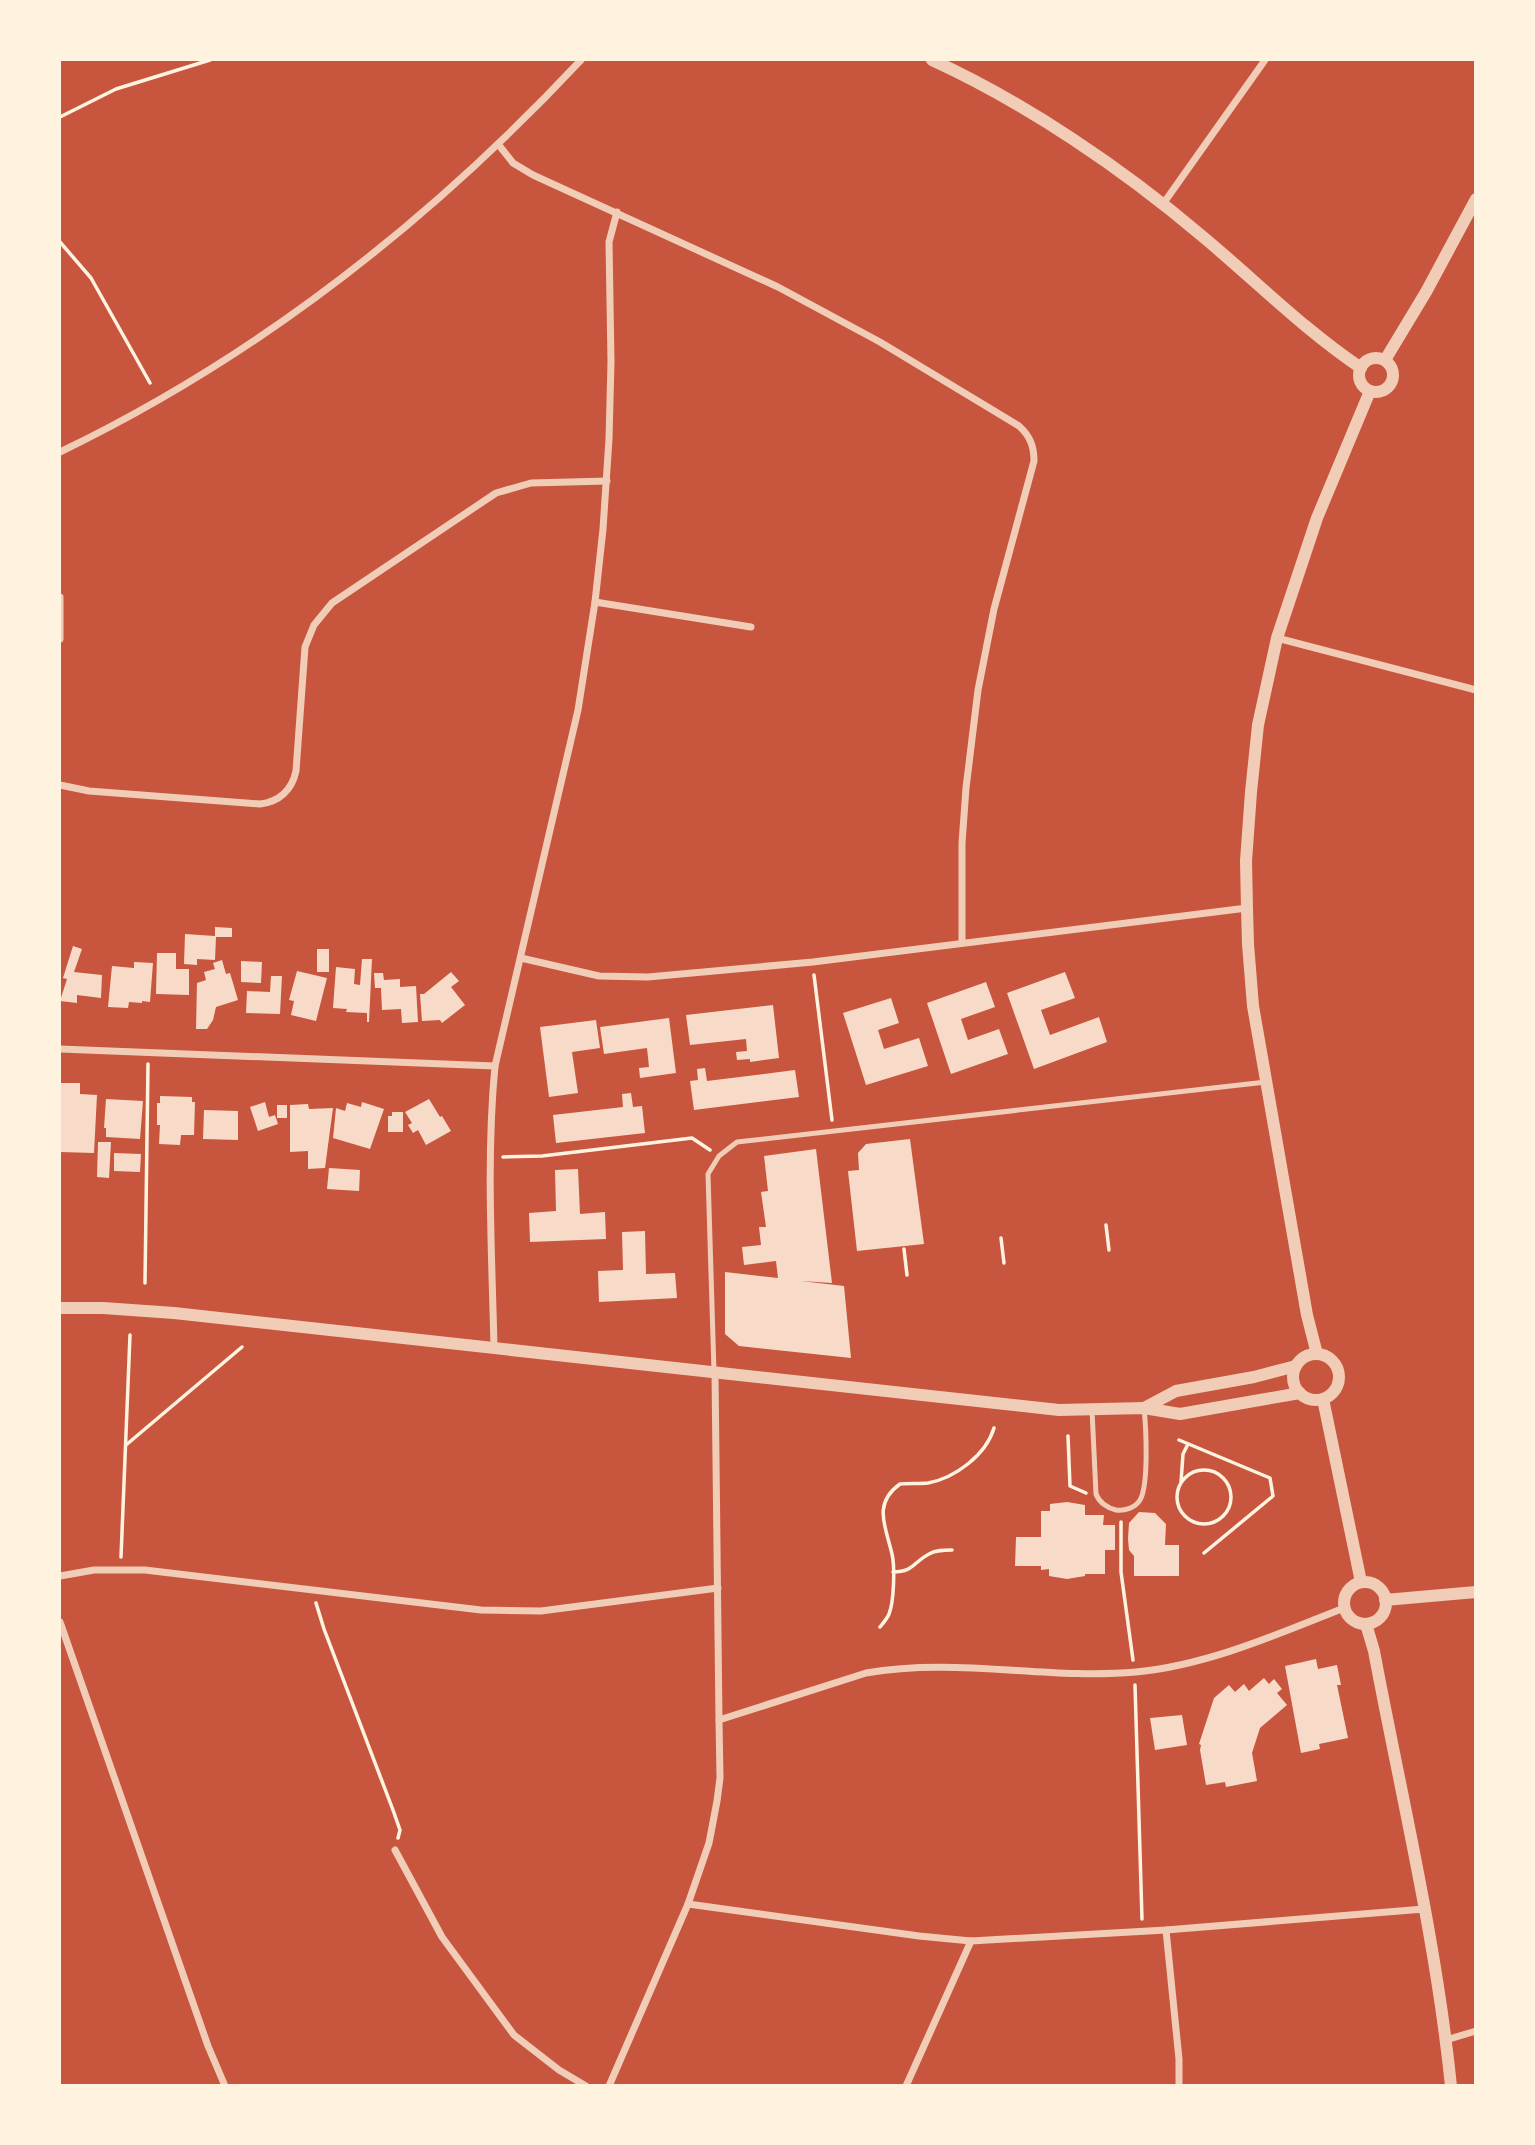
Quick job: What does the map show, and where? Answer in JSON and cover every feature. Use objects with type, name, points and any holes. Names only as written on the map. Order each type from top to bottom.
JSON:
[{"type":"street","points":[[60,452],[166,396],[296,311],[421,214],[498,144],[581,60]]},
{"type":"street","points":[[932,60],[1002,97],[1065,135],[1163,204],[1327,345],[1361,368]]},
{"type":"street","points":[[1163,204],[1265,60]]},
{"type":"street","points":[[498,144],[513,163],[533,175],[790,293],[880,342],[1018,426],[1030,438],[1034,461],[994,609],[975,711],[962,843],[962,942]]},
{"type":"street","points":[[1385,360],[1426,292],[1475,199]]},
{"type":"street","points":[[494,1348],[490,1157],[495,1066],[578,710],[596,602],[607,481],[611,362],[609,242],[617,212]]},
{"type":"street","points":[[1370,359],[1385,360],[1392,368],[1390,385],[1379,392],[1370,391],[1360,380],[1361,368],[1370,359]]},
{"type":"street","points":[[1317,1354],[1307,1315],[1253,1006],[1247,861],[1258,725],[1278,638],[1317,518],[1370,391]]},
{"type":"street","points":[[60,786],[89,791],[260,804],[279,797],[291,786],[296,771],[305,647],[314,625],[332,603],[487,497],[505,489],[531,483],[607,481]]},
{"type":"street","points":[[60,597],[60,639]]},
{"type":"street","points":[[596,602],[751,627]]},
{"type":"street","points":[[1278,638],[1475,690]]},
{"type":"street","points":[[521,958],[599,976],[648,977],[813,962],[1247,908]]},
{"type":"street","points":[[60,1049],[495,1066]]},
{"type":"street","points":[[60,1308],[174,1313],[1059,1410],[1144,1408],[1180,1414],[1300,1393]]},
{"type":"street","points":[[1317,1354],[1334,1362],[1339,1374],[1334,1392],[1323,1399],[1308,1398],[1300,1393],[1293,1380],[1296,1366],[1304,1357],[1317,1354]]},
{"type":"street","points":[[1144,1408],[1176,1391],[1254,1377],[1296,1366]]},
{"type":"street","points":[[609,2085],[688,1904],[709,1843],[717,1801],[720,1778],[715,1373]]},
{"type":"street","points":[[1323,1399],[1361,1582]]},
{"type":"street","points":[[60,1576],[94,1570],[145,1570],[505,1612],[541,1611],[718,1588]]},
{"type":"street","points":[[1361,1582],[1379,1588],[1386,1606],[1381,1616],[1366,1624],[1352,1620],[1343,1602],[1351,1587],[1361,1582]]},
{"type":"street","points":[[1385,1600],[1475,1592]]},
{"type":"street","points":[[719,1720],[866,1673],[892,1669],[965,1667],[1090,1674],[1158,1669],[1242,1646],[1344,1608]]},
{"type":"street","points":[[60,1622],[208,2046],[225,2085]]},
{"type":"street","points":[[1366,1624],[1374,1651],[1424,1909],[1451,2085]]},
{"type":"street","points":[[395,1850],[442,1937],[514,2035],[559,2070],[586,2085]]},
{"type":"street","points":[[688,1904],[971,1941],[1166,1930],[1424,1909]]},
{"type":"street","points":[[1166,1930],[1179,2059],[1179,2085]]},
{"type":"street","points":[[906,2085],[971,1941]]},
{"type":"street","points":[[1446,2040],[1475,2031]]},
{"type":"lane","points":[[715,1373],[708,1174],[719,1157],[737,1142],[1266,1082]]},
{"type":"lane","points":[[1092,1410],[1096,1493],[1099,1501],[1106,1506],[1121,1510],[1135,1505],[1141,1499],[1146,1435],[1144,1408]]},
{"type":"path","points":[[60,117],[116,89],[210,60]]},
{"type":"path","points":[[60,242],[91,278],[150,383]]},
{"type":"path","points":[[813,962],[833,1131]]},
{"type":"path","points":[[145,1283],[149,1052]]},
{"type":"path","points":[[490,1157],[542,1156],[692,1138],[719,1157]]},
{"type":"path","points":[[1106,1225],[1109,1250]]},
{"type":"path","points":[[1001,1238],[1004,1263]]},
{"type":"path","points":[[904,1249],[907,1275]]},
{"type":"path","points":[[121,1570],[130,1335]]},
{"type":"path","points":[[126,1445],[243,1348]]},
{"type":"path","points":[[880,1627],[890,1613],[893,1572],[892,1554],[883,1523],[887,1497],[900,1485],[928,1483],[955,1472],[985,1448],[994,1428]]},
{"type":"path","points":[[1069,1436],[1070,1486]]},
{"type":"path","points":[[1179,1440],[1270,1478],[1273,1496],[1204,1553]]},
{"type":"path","points":[[1181,1483],[1195,1472],[1214,1472],[1228,1484],[1231,1502],[1228,1510],[1223,1517],[1208,1524],[1191,1521],[1180,1508],[1178,1491],[1183,1454],[1188,1444]]},
{"type":"path","points":[[1121,1510],[1121,1572],[1134,1662]]},
{"type":"path","points":[[893,1572],[908,1571],[929,1553],[952,1550]]},
{"type":"path","points":[[316,1603],[394,1810],[400,1830],[395,1850]]},
{"type":"path","points":[[1135,1682],[1142,1931]]},
{"type":"building","points":[[215,927],[232,928],[232,937],[216,937],[215,960],[197,959],[197,965],[184,964],[185,934],[215,936]]},
{"type":"building","points":[[73,946],[82,949],[74,972],[102,975],[101,998],[77,995],[77,1003],[60,1001],[67,979],[63,978]]},
{"type":"building","points":[[317,949],[329,949],[329,972],[317,972]]},
{"type":"building","points":[[157,953],[176,953],[176,969],[189,969],[189,995],[156,994]]},
{"type":"building","points":[[362,959],[372,959],[369,1022],[367,1013],[333,1008],[336,967],[355,969],[354,984],[360,985]]},
{"type":"building","points":[[222,960],[226,974],[230,973],[238,1000],[216,1007],[213,1020],[207,1029],[196,1029],[197,983],[206,980],[204,972],[215,969],[213,963]]},
{"type":"building","points":[[241,961],[262,962],[261,983],[241,982]]},
{"type":"building","points":[[134,962],[153,963],[150,1002],[129,1002],[128,1008],[108,1007],[112,966],[134,968]]},
{"type":"building","points":[[297,971],[327,978],[316,1021],[291,1015],[294,1001],[289,1000]]},
{"type":"building","points":[[451,972],[459,981],[451,987],[465,1005],[442,1023],[440,1020],[422,1021],[420,994],[424,994]]},
{"type":"building","points":[[1065,972],[1075,998],[1041,1010],[1050,1035],[1099,1017],[1107,1042],[1034,1069],[1007,993]]},
{"type":"building","points":[[374,973],[383,973],[384,980],[400,979],[400,987],[416,986],[418,1022],[402,1023],[401,1009],[382,1010],[381,988],[375,988]]},
{"type":"building","points":[[271,976],[282,976],[280,1014],[246,1013],[247,991],[270,992]]},
{"type":"building","points":[[986,982],[995,1007],[961,1019],[968,1040],[999,1029],[1008,1054],[951,1074],[927,1003]]},
{"type":"building","points":[[891,998],[899,1023],[878,1030],[884,1049],[919,1038],[928,1066],[866,1085],[843,1013]]},
{"type":"building","points":[[773,1005],[779,1058],[750,1062],[750,1059],[737,1060],[736,1052],[747,1051],[746,1039],[690,1045],[686,1015]]},
{"type":"building","points":[[669,1018],[676,1073],[640,1078],[639,1068],[649,1067],[647,1048],[604,1054],[600,1027]]},
{"type":"building","points":[[596,1020],[600,1048],[572,1052],[578,1093],[549,1097],[540,1027]]},
{"type":"building","points":[[705,1068],[707,1081],[795,1070],[799,1097],[694,1110],[690,1081],[698,1080],[697,1069]]},
{"type":"building","points":[[60,1083],[80,1083],[80,1094],[97,1095],[94,1153],[60,1152]]},
{"type":"building","points":[[631,1093],[633,1107],[642,1106],[645,1133],[556,1143],[553,1115],[623,1107],[622,1094]]},
{"type":"building","points":[[160,1096],[192,1097],[192,1102],[195,1102],[194,1135],[181,1135],[180,1145],[159,1144],[157,1103],[160,1103]]},
{"type":"building","points":[[106,1099],[143,1101],[140,1139],[106,1137]]},
{"type":"building","points":[[429,1099],[451,1131],[426,1145],[418,1130],[413,1133],[408,1125],[412,1123],[405,1112]]},
{"type":"building","points":[[265,1102],[269,1117],[275,1115],[278,1124],[258,1131],[250,1107]]},
{"type":"building","points":[[362,1102],[384,1109],[370,1149],[333,1138],[336,1108],[345,1111],[347,1103],[361,1107]]},
{"type":"building","points":[[308,1104],[309,1109],[333,1108],[325,1168],[308,1169],[308,1151],[290,1152],[290,1105]]},
{"type":"building","points":[[277,1105],[287,1105],[287,1118],[277,1118]]},
{"type":"building","points":[[204,1110],[238,1111],[238,1140],[203,1139]]},
{"type":"building","points":[[392,1112],[403,1112],[403,1132],[388,1132],[388,1116],[392,1116]]},
{"type":"building","points":[[910,1139],[924,1244],[857,1251],[848,1171],[859,1170],[858,1153],[866,1144]]},
{"type":"building","points":[[98,1142],[111,1142],[109,1178],[97,1177]]},
{"type":"building","points":[[816,1149],[832,1283],[801,1281],[844,1286],[851,1358],[739,1346],[725,1334],[725,1272],[778,1278],[776,1261],[744,1265],[742,1247],[761,1245],[759,1227],[766,1227],[761,1192],[768,1191],[764,1156]]},
{"type":"building","points":[[114,1153],[141,1154],[140,1172],[114,1171]]},
{"type":"building","points":[[329,1168],[360,1170],[359,1191],[327,1189]]},
{"type":"building","points":[[578,1169],[580,1214],[605,1212],[606,1239],[530,1242],[529,1213],[556,1211],[555,1170]]},
{"type":"building","points":[[645,1231],[646,1274],[675,1273],[677,1298],[599,1302],[598,1271],[623,1270],[622,1232]]},
{"type":"building","points":[[1067,1502],[1085,1505],[1085,1515],[1104,1515],[1103,1525],[1115,1525],[1115,1550],[1105,1550],[1105,1574],[1085,1574],[1067,1579],[1049,1576],[1049,1569],[1041,1570],[1041,1566],[1015,1566],[1016,1537],[1041,1537],[1041,1511],[1050,1511],[1050,1504]]},
{"type":"building","points":[[1139,1512],[1155,1513],[1166,1524],[1165,1545],[1179,1545],[1179,1576],[1134,1576],[1134,1556],[1129,1550],[1129,1523]]},
{"type":"building","points":[[1316,1659],[1318,1669],[1337,1665],[1341,1685],[1337,1685],[1348,1738],[1319,1744],[1320,1749],[1301,1753],[1285,1666]]},
{"type":"building","points":[[1264,1678],[1269,1684],[1274,1679],[1282,1689],[1277,1693],[1287,1705],[1260,1728],[1252,1753],[1257,1781],[1226,1787],[1225,1782],[1206,1785],[1199,1744],[1214,1698],[1229,1685],[1235,1692],[1244,1684],[1249,1691]]},
{"type":"building","points":[[1182,1715],[1187,1745],[1155,1750],[1150,1718]]}]
